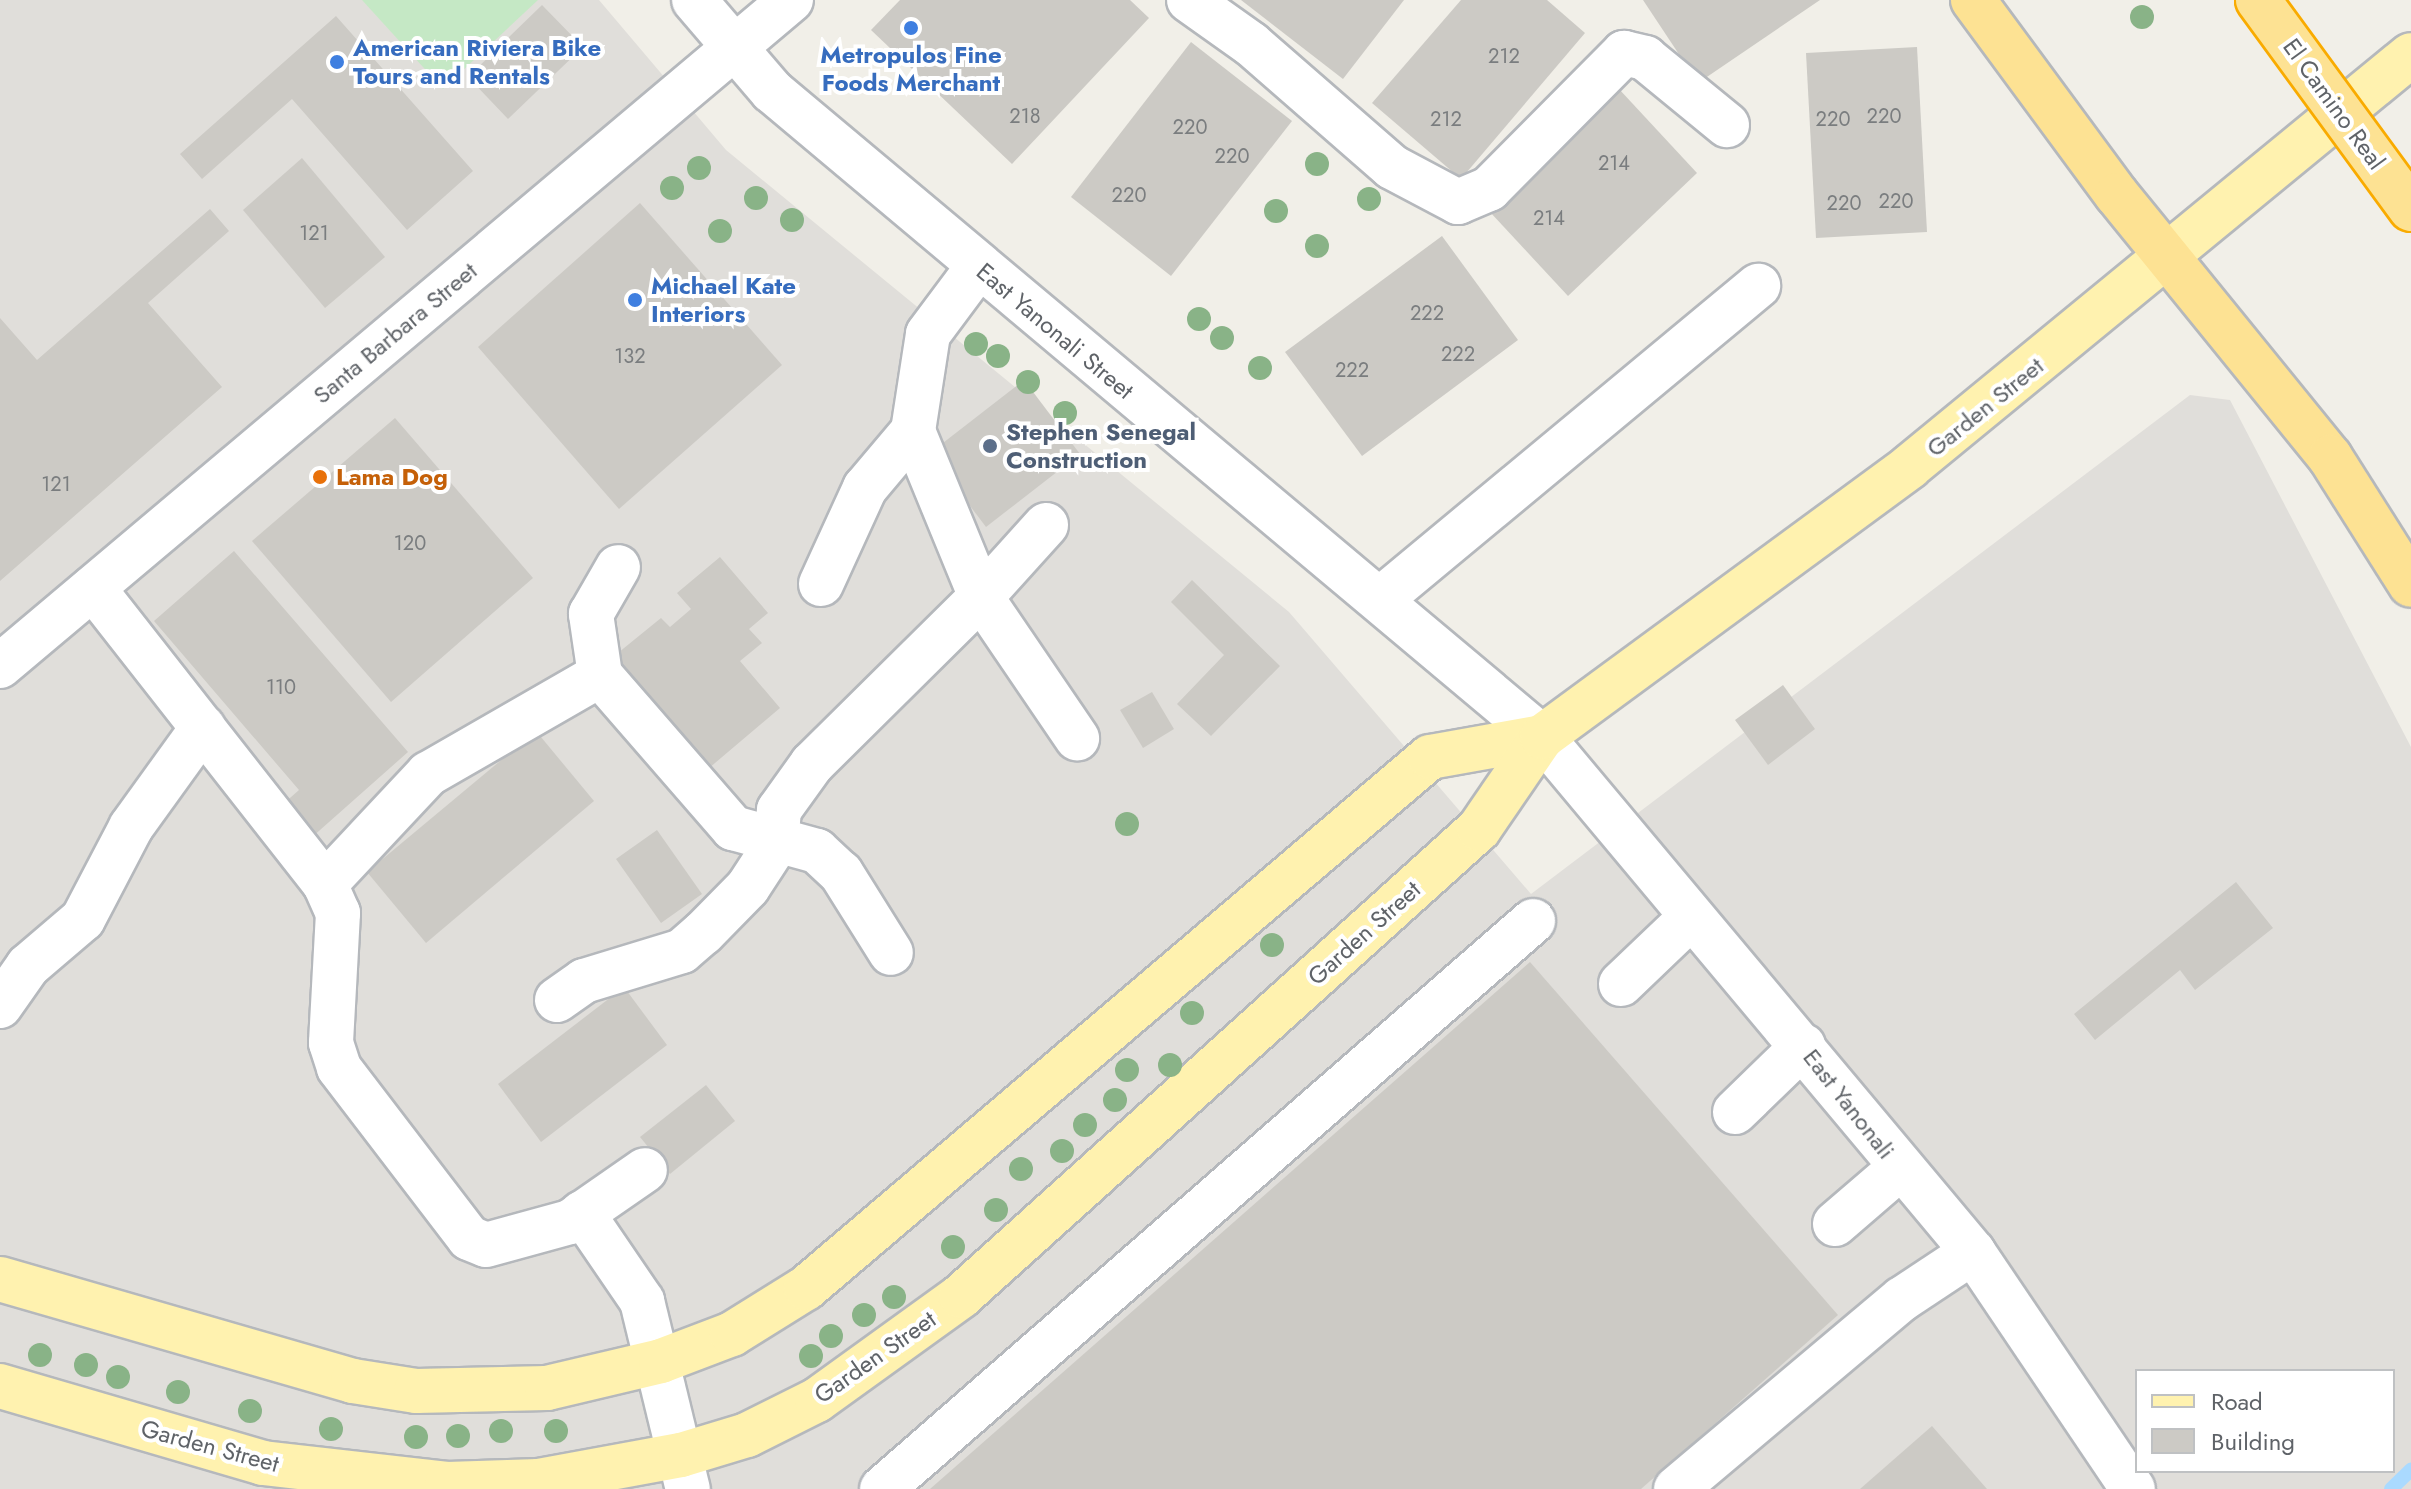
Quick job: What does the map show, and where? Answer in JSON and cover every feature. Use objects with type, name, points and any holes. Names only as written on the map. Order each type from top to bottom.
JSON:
[{"type":"highway","points":[[1973,0],[2167,258],[2330,457],[2411,585]]},
{"type":"highway","name":"El Camino Real","points":[[2258,0],[2411,209]]},
{"type":"main road","name":"Garden Street","points":[[0,1386],[263,1463],[346,1477],[539,1481],[685,1472],[747,1435],[817,1400],[961,1296],[1490,818],[1542,737],[1909,467],[2411,55]]},
{"type":"main road","name":"Garden Street","points":[[0,1279],[353,1381],[416,1391],[547,1388],[661,1361],[732,1334],[806,1288],[1430,757],[1542,737]]},
{"type":"street","name":"East Yanonali Street","points":[[694,0],[772,91],[978,267],[1382,598],[1542,737]]},
{"type":"street","name":"Santa Barbara Street","points":[[0,666],[791,0]]},
{"type":"street","points":[[1189,0],[1251,44],[1392,167],[1458,202],[1489,189],[1624,53],[1645,58],[1727,125]]},
{"type":"street","points":[[978,267],[928,334],[913,431],[981,597],[1077,738]]},
{"type":"street","points":[[1382,598],[1758,286]]},
{"type":"street","points":[[821,584],[865,488],[913,431]]},
{"type":"street","points":[[557,1000],[584,981],[682,951],[748,887],[776,844],[779,810],[805,772],[981,597],[1046,525]]},
{"type":"street","points":[[618,567],[591,614],[600,675],[707,806],[733,828],[776,844],[817,851],[841,873],[891,953]]},
{"type":"street","points":[[93,588],[325,884],[338,913],[331,1043],[358,1098],[469,1238],[486,1245],[582,1213],[645,1170]]},
{"type":"street","points":[[325,884],[428,774],[600,675]]},
{"type":"street","points":[[0,1006],[28,966],[83,919],[131,827],[203,727]]},
{"type":"street","name":"East Yanonali","points":[[1542,737],[1689,919],[1803,1046],[1900,1168],[1973,1252],[2133,1489]]},
{"type":"street","points":[[1621,984],[1689,919]]},
{"type":"street","points":[[882,1489],[1533,921]]},
{"type":"street","points":[[1735,1112],[1803,1046]]},
{"type":"street","points":[[1835,1224],[1900,1168]]},
{"type":"street","points":[[582,1213],[635,1288],[661,1361],[685,1472]]},
{"type":"street","points":[[1676,1489],[1902,1299],[1973,1252]]},
{"type":"shaded area","points":[[0,0],[599,0],[726,150],[1289,612],[1531,894],[2190,395],[2230,400],[2411,747],[2411,1489],[0,1489]]},
{"type":"green space","points":[[362,0],[538,0],[443,89]]},
{"type":"building","points":[[900,0],[1130,0],[1149,18],[1012,164],[871,30]]},
{"type":"building","points":[[1241,0],[1404,0],[1343,79]]},
{"type":"building","points":[[1461,0],[1547,0],[1585,33],[1461,179],[1372,103]]},
{"type":"building","points":[[1643,0],[1820,0],[1698,83]]},
{"type":"building","points":[[542,5],[583,47],[508,119],[468,77]]},
{"type":"building","points":[[336,16],[473,171],[407,230],[292,99],[202,179],[180,154]]},
{"type":"building","points":[[1191,42],[1292,121],[1171,276],[1071,197]]},
{"type":"building","points":[[1917,47],[1927,232],[1816,238],[1806,53]]},
{"type":"building","points":[[1619,89],[1697,173],[1568,296],[1490,212]]},
{"type":"building","points":[[302,158],[385,257],[325,308],[243,210]]},
{"type":"building","points":[[640,203],[782,365],[619,509],[478,347]]},
{"type":"building","points":[[210,209],[229,231],[148,303],[222,387],[0,581],[0,318],[37,360]]},
{"type":"building","points":[[1442,236],[1518,340],[1362,456],[1285,352]]},
{"type":"building","points":[[1024,380],[1080,454],[986,527],[930,453]]},
{"type":"building","points":[[395,418],[533,578],[391,702],[252,541]]},
{"type":"building","points":[[234,551],[408,752],[311,838],[282,805],[299,790],[154,621]]},
{"type":"building","points":[[720,557],[768,613],[749,629],[762,643],[740,661],[780,708],[702,774],[613,657],[661,618],[670,627],[691,609],[677,593]]},
{"type":"building","points":[[1192,580],[1280,666],[1211,736],[1177,704],[1224,655],[1171,602]]},
{"type":"building","points":[[1783,685],[1815,729],[1768,765],[1735,720]]},
{"type":"building","points":[[1152,692],[1174,729],[1143,748],[1120,710]]},
{"type":"building","points":[[536,731],[594,801],[426,943],[367,872]]},
{"type":"building","points":[[657,830],[702,894],[661,923],[616,859]]},
{"type":"building","points":[[2236,882],[2273,928],[2195,990],[2180,970],[2095,1040],[2074,1014]]},
{"type":"building","points":[[1530,962],[1838,1315],[1641,1489],[930,1489]]},
{"type":"building","points":[[624,987],[667,1045],[541,1142],[498,1084]]},
{"type":"building","points":[[706,1085],[735,1121],[670,1174],[640,1137]]},
{"type":"building","points":[[1932,1426],[1987,1489],[1860,1489]]},
{"type":"waterway","points":[[2391,1489],[2411,1470]]},
{"type":"place","name":"Metropulos Fine Foods Merchant","points":[[911,28]]},
{"type":"place","name":"American Riviera Bike Tours and Rentals","points":[[337,62]]},
{"type":"place","name":"Michael Kate Interiors","points":[[635,300]]},
{"type":"place","name":"Stephen Senegal Construction","points":[[990,446]]},
{"type":"place","name":"Lama Dog","points":[[320,477]]}]
